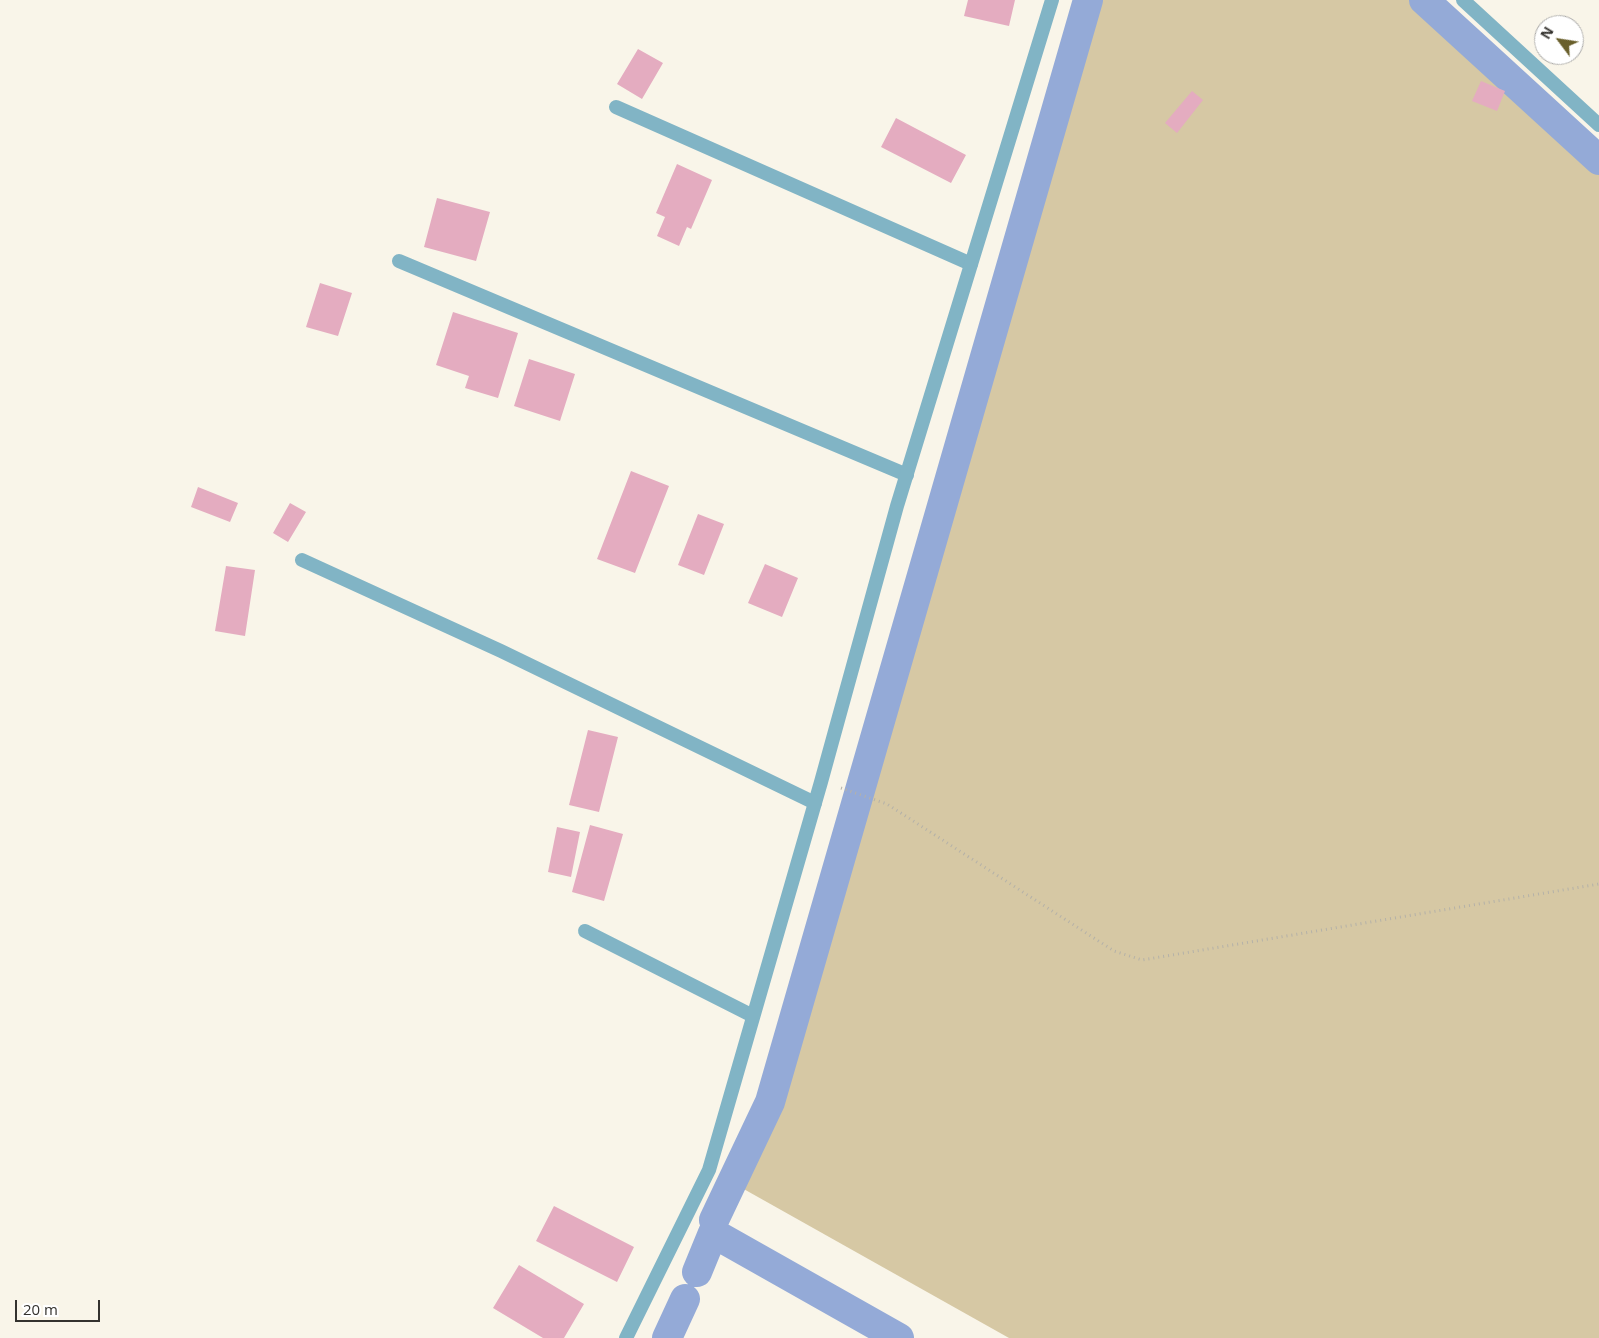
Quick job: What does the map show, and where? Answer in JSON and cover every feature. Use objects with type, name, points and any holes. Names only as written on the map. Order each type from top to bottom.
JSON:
[{"type":"street","points":[[626,1338],[709,1170],[907,475],[1052,0]]},
{"type":"street","points":[[1463,0],[1599,125]]},
{"type":"street","points":[[616,106],[972,264]]},
{"type":"street","points":[[399,261],[907,475]]},
{"type":"street","points":[[302,560],[501,651],[815,803]]},
{"type":"street","points":[[586,931],[754,1016]]},
{"type":"path","points":[[843,789],[887,804],[1114,951],[1142,960],[1599,884]]},
{"type":"shaded area","points":[[1082,0],[1432,0],[1599,151],[1599,1338],[1009,1338],[733,1183]]},
{"type":"building","points":[[968,0],[1015,0],[1009,26],[964,16]]},
{"type":"building","points":[[638,49],[663,63],[642,99],[617,84]]},
{"type":"building","points":[[1481,81],[1505,91],[1497,111],[1472,101]]},
{"type":"building","points":[[1192,91],[1203,100],[1177,133],[1165,123]]},
{"type":"building","points":[[896,118],[966,155],[951,183],[881,147]]},
{"type":"building","points":[[677,164],[712,180],[691,229],[687,227],[679,246],[657,236],[665,217],[656,213]]},
{"type":"building","points":[[437,198],[490,212],[476,261],[424,247]]},
{"type":"building","points":[[320,283],[352,293],[338,336],[306,327]]},
{"type":"building","points":[[453,312],[518,333],[498,398],[465,388],[469,376],[436,365]]},
{"type":"building","points":[[529,359],[575,374],[560,421],[514,406]]},
{"type":"building","points":[[631,471],[669,486],[635,573],[597,559]]},
{"type":"building","points":[[198,487],[238,503],[230,522],[191,507]]},
{"type":"building","points":[[290,503],[306,512],[288,542],[273,533]]},
{"type":"building","points":[[698,514],[724,524],[704,575],[678,565]]},
{"type":"building","points":[[765,564],[798,578],[782,617],[748,603]]},
{"type":"building","points":[[226,566],[255,570],[245,636],[215,631]]},
{"type":"building","points":[[588,730],[618,737],[599,812],[569,805]]},
{"type":"building","points":[[590,825],[623,834],[604,901],[572,892]]},
{"type":"building","points":[[557,827],[580,832],[571,877],[548,872]]},
{"type":"building","points":[[554,1206],[634,1247],[617,1282],[536,1241]]},
{"type":"building","points":[[519,1265],[584,1304],[564,1338],[543,1338],[493,1308]]},
{"type":"waterway","points":[[714,1220],[770,1102],[1088,0]]},
{"type":"waterway","points":[[1424,0],[1599,160]]},
{"type":"waterway","points":[[697,1272],[713,1233],[899,1338]]},
{"type":"waterway","points":[[667,1338],[685,1299]]}]
